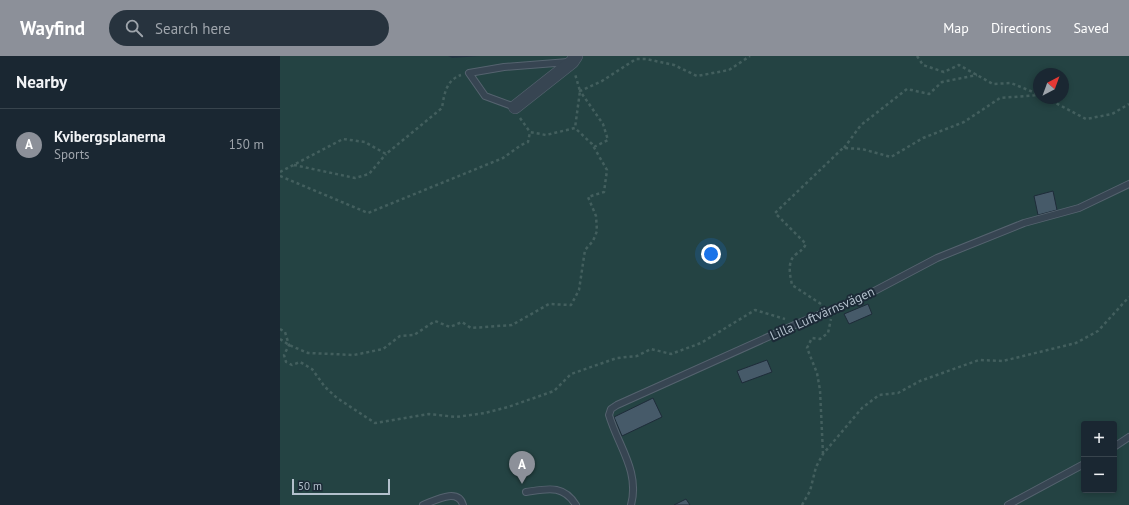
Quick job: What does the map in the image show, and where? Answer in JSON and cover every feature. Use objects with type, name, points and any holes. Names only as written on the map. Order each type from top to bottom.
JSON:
[{"type":"street","points":[[515,107],[574,59]]},
{"type":"lane","points":[[515,107],[485,96],[469,73],[504,67],[574,59]]},
{"type":"lane","name":"Lilla Luftvärnsvägen","points":[[631,505],[634,493],[632,472],[612,427],[609,415],[611,409],[799,323],[832,310],[937,258],[1024,223],[1079,208],[1129,184]]},
{"type":"lane","points":[[1117,445],[1129,436]]},
{"type":"lane","points":[[1008,505],[1081,466]]},
{"type":"lane","points":[[526,492],[552,488],[561,490],[571,497],[576,505]]},
{"type":"lane","points":[[423,505],[451,496],[457,497],[463,505]]},
{"type":"path","points":[[580,91],[602,82],[636,59],[646,59],[674,65],[697,76],[729,70],[750,56]]},
{"type":"path","points":[[917,56],[923,65],[944,72],[959,65],[993,84],[1011,83],[1033,92]]},
{"type":"path","points":[[574,59],[580,91],[575,128]]},
{"type":"path","points":[[293,165],[355,178],[369,174],[386,154],[442,108],[445,88],[458,76],[469,73]]},
{"type":"path","points":[[823,454],[819,384],[817,372],[807,348],[812,338],[820,339],[828,333],[832,310],[792,285],[789,268],[794,256],[803,250],[806,244],[775,213],[843,148],[861,125],[907,89],[929,94],[942,82],[977,75]]},
{"type":"path","points":[[580,91],[603,124],[608,140],[594,148]]},
{"type":"path","points":[[843,148],[862,149],[891,157],[923,138],[964,122],[1000,98],[1033,95]]},
{"type":"path","points":[[1057,104],[1086,119],[1112,114],[1129,104]]},
{"type":"path","points":[[515,107],[522,122],[530,132],[546,135],[575,128]]},
{"type":"path","points":[[280,338],[289,345],[308,353],[354,355],[383,349],[400,336],[414,335],[435,321],[450,327],[462,322],[471,328],[512,325],[549,304],[571,305],[579,290],[585,250],[593,241],[597,231],[596,216],[588,197],[604,192],[607,170],[594,148],[575,128]]},
{"type":"path","points":[[280,176],[368,213],[503,158],[520,145],[528,142],[530,132]]},
{"type":"path","points":[[280,172],[343,139],[365,142],[386,154]]},
{"type":"path","points":[[802,505],[810,491],[816,467],[823,454],[862,408],[879,395],[898,393],[920,381],[979,360],[1003,361],[1076,343],[1098,331],[1129,297]]},
{"type":"path","points":[[280,329],[285,332],[289,345],[284,355],[286,362],[292,365],[300,362],[312,369],[325,387],[337,398],[375,423],[429,414],[456,417],[485,413],[508,407],[554,391],[571,374],[617,358],[637,356],[651,349],[671,354],[701,343],[755,310],[799,323]]},
{"type":"green space","points":[[280,56],[448,56],[452,58],[480,56],[1129,56],[1129,505],[280,505]]},
{"type":"building","points":[[1053,191],[1057,210],[1038,215],[1034,196]]},
{"type":"building","points":[[868,304],[872,314],[849,324],[844,314]]},
{"type":"building","points":[[767,360],[772,372],[742,383],[737,371]]},
{"type":"building","points":[[653,398],[662,417],[622,436],[614,417]]},
{"type":"building","points":[[686,499],[690,505],[674,505]]},
{"type":"place","name":"Kvibergsplanerna","points":[[522,484]]}]
